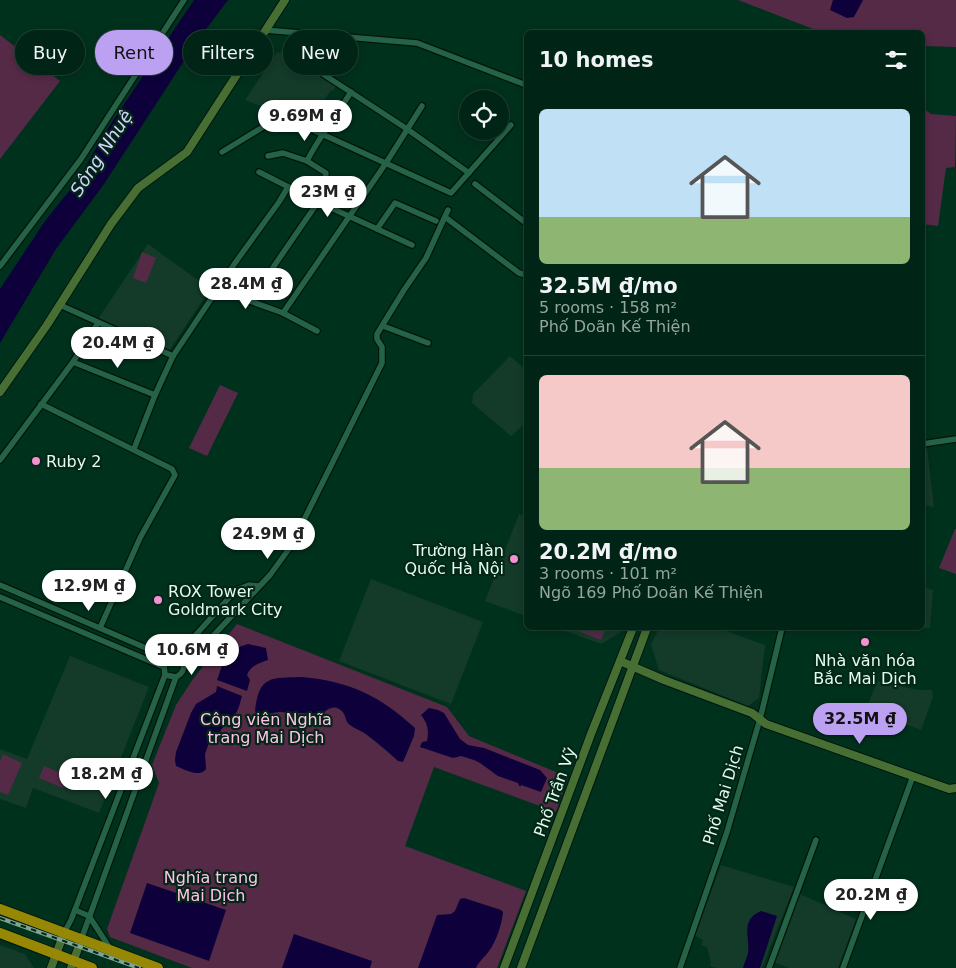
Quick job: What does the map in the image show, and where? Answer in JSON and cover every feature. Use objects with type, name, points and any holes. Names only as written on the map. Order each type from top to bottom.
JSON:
[{"type":"highway","points":[[0,909],[158,968]]},
{"type":"highway","points":[[0,933],[56,954],[72,964],[92,968]]},
{"type":"street","points":[[0,266],[81,159],[184,0]]},
{"type":"street","points":[[265,30],[285,0]]},
{"type":"street","points":[[358,38],[417,43],[524,84]]},
{"type":"street","points":[[0,392],[60,305],[110,224],[138,188],[187,152],[236,75]]},
{"type":"street","points":[[325,75],[408,129],[469,173]]},
{"type":"street","points":[[307,161],[317,140],[352,92]]},
{"type":"street","points":[[283,313],[386,163],[422,106]]},
{"type":"street","points":[[267,109],[451,193],[511,125]]},
{"type":"street","points":[[222,152],[281,116]]},
{"type":"street","points":[[250,301],[318,202],[324,186],[326,173],[307,161],[283,153],[268,156]]},
{"type":"street","points":[[259,172],[318,202],[412,245]]},
{"type":"street","points":[[475,184],[524,221]]},
{"type":"street","points":[[134,449],[155,395],[173,356],[288,187]]},
{"type":"street","points":[[377,229],[395,203],[436,221]]},
{"type":"street","points":[[72,964],[176,677],[180,675],[184,667],[270,575],[291,546],[382,364],[382,347],[377,339],[377,334],[426,258],[448,210]]},
{"type":"street","points":[[445,217],[519,273],[524,274]]},
{"type":"street","points":[[222,283],[250,301],[283,313],[317,331]]},
{"type":"street","points":[[60,305],[173,356]]},
{"type":"street","points":[[0,460],[73,362],[98,323]]},
{"type":"street","points":[[382,326],[428,343]]},
{"type":"street","points":[[73,362],[155,395]]},
{"type":"street","points":[[41,404],[172,469],[175,475],[140,538],[100,628]]},
{"type":"street","points":[[925,444],[956,439]]},
{"type":"street","points":[[0,585],[100,628],[173,658],[180,659],[184,667]]},
{"type":"street","points":[[51,968],[165,675],[164,663],[173,658],[236,590],[249,585],[260,586]]},
{"type":"street","points":[[0,598],[164,667]]},
{"type":"street","name":"Phố Trần Vỹ","points":[[504,968],[589,739],[632,630]]},
{"type":"street","name":"Phố Trần Vỹ","points":[[521,968],[646,630]]},
{"type":"street","name":"Phố Mai Dịch","points":[[680,968],[716,867],[760,719],[782,630]]},
{"type":"street","points":[[620,661],[752,713],[766,724],[949,789],[956,788]]},
{"type":"street","points":[[165,675],[176,677]]},
{"type":"street","points":[[843,968],[914,776]]},
{"type":"street","points":[[769,968],[816,840]]},
{"type":"street","points":[[75,910],[89,916],[112,952]]},
{"type":"shaded area","points":[[277,52],[283,52],[283,75],[319,75],[336,86],[333,91],[331,90],[309,122],[268,102],[263,107],[245,100],[262,75],[273,75],[273,58]]},
{"type":"shaded area","points":[[148,244],[210,289],[169,351],[98,319]]},
{"type":"shaded area","points":[[510,356],[524,368],[524,425],[511,436],[472,403],[473,394]]},
{"type":"shaded area","points":[[925,448],[927,448],[934,507],[925,505]]},
{"type":"shaded area","name":"Trường Hàn Quốc Hà Nội","points":[[519,514],[524,516],[524,615],[485,601]]},
{"type":"shaded area","points":[[371,579],[483,622],[451,704],[339,661]]},
{"type":"shaded area","points":[[925,588],[933,590],[930,628],[925,628]]},
{"type":"shaded area","points":[[562,630],[621,630],[620,633],[601,644]]},
{"type":"shaded area","points":[[658,630],[724,630],[765,645],[759,698],[748,706],[659,670],[651,645]]},
{"type":"shaded area","points":[[70,656],[149,687],[99,813],[33,788],[26,808],[0,799],[0,749],[27,759]]},
{"type":"shaded area","points":[[877,681],[918,690],[932,690],[933,697],[921,730],[866,710]]},
{"type":"shaded area","points":[[721,865],[794,887],[762,968],[717,968],[710,966],[711,962],[707,947],[701,945],[703,940],[695,936]]},
{"type":"shaded area","points":[[800,894],[856,919],[838,968],[789,968],[774,962]]},
{"type":"shaded area","points":[[0,945],[25,954],[34,968],[0,968]]},
{"type":"green space","points":[[738,0],[956,0],[956,47],[925,46],[925,30],[816,30]]},
{"type":"green space","points":[[0,35],[15,46],[15,75],[52,75],[60,81],[0,159]]},
{"type":"green space","points":[[925,110],[931,114],[956,116],[955,167],[946,168],[938,226],[925,224]]},
{"type":"green space","points":[[142,252],[156,258],[146,283],[133,278]]},
{"type":"green space","points":[[220,385],[238,393],[207,456],[189,448]]},
{"type":"green space","points":[[956,529],[956,574],[939,568]]},
{"type":"green space","points":[[237,624],[447,707],[469,736],[568,777],[556,812],[434,767],[405,846],[526,891],[497,968],[192,968],[110,937],[107,929],[159,783],[152,765],[176,705],[193,679]]},
{"type":"green space","points":[[575,630],[605,630],[601,640]]},
{"type":"green space","points":[[3,754],[22,763],[8,795],[0,792],[0,761]]},
{"type":"green space","points":[[44,766],[68,776],[63,788],[39,778]]},
{"type":"water","name":"Sông Nhuệ","points":[[194,0],[228,0],[206,30],[183,30],[183,62],[104,184],[56,249],[0,343],[0,289],[45,221],[78,180],[104,134],[144,75],[173,75],[173,31]]},
{"type":"water","points":[[833,0],[863,0],[854,17],[847,18],[830,10]]},
{"type":"water","points":[[248,644],[266,648],[268,660],[250,669],[247,675],[250,680],[247,691],[217,680],[227,651]]},
{"type":"water","points":[[302,677],[349,686],[376,699],[402,717],[415,728],[414,736],[403,762],[398,761],[371,738],[350,725],[342,711],[336,708],[330,708],[322,714],[279,712],[259,715],[255,711],[260,691],[268,681]]},
{"type":"water","points":[[217,686],[242,696],[237,711],[217,738],[210,740],[205,754],[206,769],[203,772],[196,773],[176,766],[176,752],[191,713],[196,704],[216,692]]},
{"type":"water","points":[[429,708],[444,713],[460,739],[468,745],[484,748],[540,770],[547,778],[541,792],[521,785],[520,787],[518,783],[498,776],[474,760],[461,756],[453,758],[420,747],[422,742],[427,741],[428,734],[427,724],[421,715]]},
{"type":"water","points":[[147,883],[226,910],[209,961],[130,933]]},
{"type":"water","points":[[464,898],[503,912],[498,933],[492,947],[476,968],[418,968],[437,915],[451,914],[455,911],[460,899]]},
{"type":"water","points":[[761,911],[777,916],[760,968],[743,968],[748,953],[748,924],[754,915]]},
{"type":"water","points":[[294,934],[372,961],[370,968],[282,968]]},
{"type":"railway","points":[[0,918],[139,968]]},
{"type":"place","name":"Ruby 2","points":[[36,461]]},
{"type":"place","name":"Trường Hàn Quốc Hà Nội","points":[[514,559]]},
{"type":"place","name":"ROX Tower Goldmark City","points":[[158,600]]},
{"type":"place","name":"Nhà văn hóa Bắc Mai Dịch","points":[[865,642]]},
{"type":"park label","name":"Công viên Nghĩa trang Mai Dịch","points":[[266,728]]},
{"type":"park label","name":"Nghĩa trang Mai Dịch","points":[[211,886]]}]
